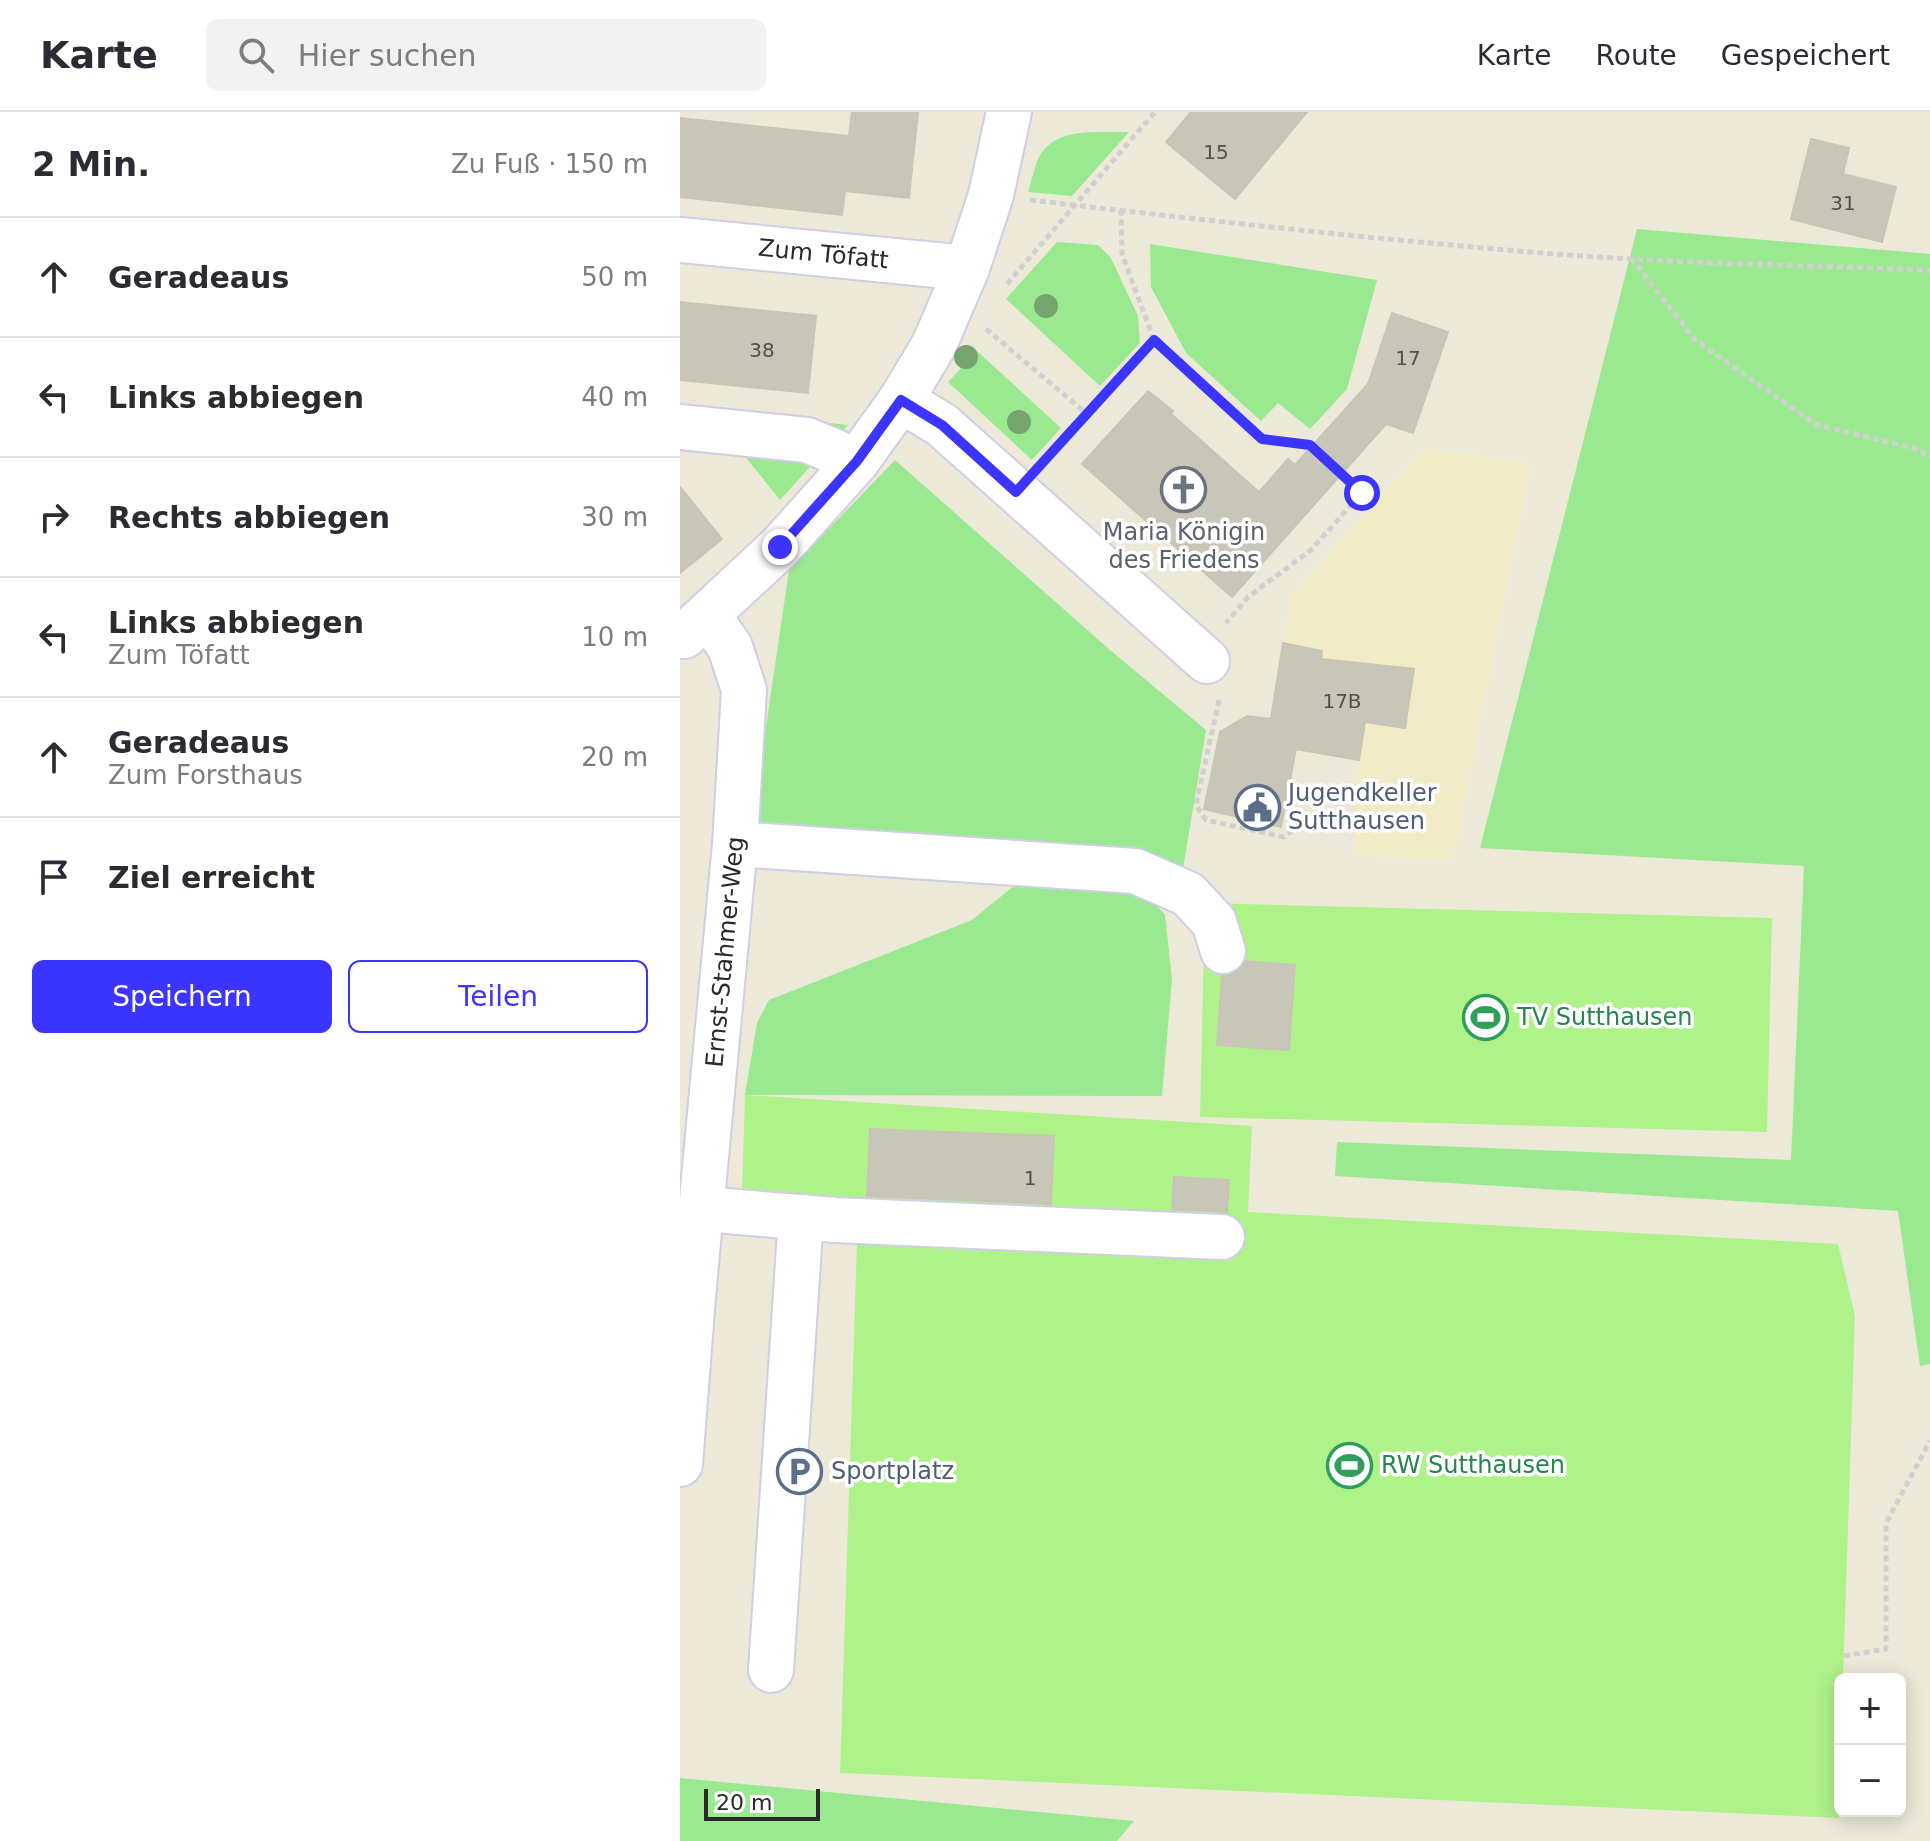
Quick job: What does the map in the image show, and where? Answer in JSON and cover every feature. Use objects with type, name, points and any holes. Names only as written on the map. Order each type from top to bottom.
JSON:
[{"type":"street","points":[[680,427],[807,440],[857,461],[901,400],[934,345],[967,268],[991,195],[1009,112]]},
{"type":"street","name":"Zum Töfatt","points":[[680,240],[967,268]]},
{"type":"street","points":[[901,400],[942,425],[1207,661]]},
{"type":"street","name":"Ernst-Stahmer-Weg","points":[[680,1464],[687,1296],[702,1209],[735,844],[744,690],[730,647],[696,626],[780,547],[857,461]]},
{"type":"street","points":[[735,844],[1135,871],[1188,894],[1214,922],[1223,951]]},
{"type":"street","points":[[702,1209],[801,1217],[1222,1237]]},
{"type":"street","points":[[771,1670],[801,1217]]},
{"type":"path","points":[[1005,286],[1155,112]]},
{"type":"path","points":[[991,195],[1520,251],[1930,270]]},
{"type":"path","points":[[1121,211],[1122,254],[1154,340],[1262,439],[1310,445],[1362,493],[1311,550],[1248,597],[1226,623]]},
{"type":"path","points":[[1631,258],[1696,341],[1817,425],[1917,449],[1930,457]]},
{"type":"path","points":[[999,340],[1086,413]]},
{"type":"path","points":[[1016,492],[1154,340]]},
{"type":"path","points":[[1207,661],[1220,694],[1196,805],[1206,820],[1284,837],[1298,826]]},
{"type":"path","points":[[1844,1656],[1886,1649],[1886,1523],[1930,1441]]},
{"type":"shaded area","points":[[1424,448],[1531,463],[1453,860],[1353,855],[1359,760],[1267,744],[1291,595]]},
{"type":"green space","points":[[1129,132],[1072,196],[1028,192],[1040,155],[1057,139],[1080,133]]},
{"type":"green space","points":[[1637,229],[1930,254],[1930,1364],[1920,1366],[1898,1211],[1335,1176],[1337,1142],[1791,1160],[1804,866],[1480,848]]},
{"type":"green space","points":[[1057,242],[1098,245],[1111,258],[1138,316],[1140,343],[1100,386],[1006,299]]},
{"type":"green space","points":[[1150,244],[1377,280],[1347,389],[1310,429],[1278,403],[1261,421],[1186,353],[1151,287]]},
{"type":"green space","points":[[977,351],[1061,428],[1032,460],[948,382]]},
{"type":"green space","points":[[680,407],[848,425],[780,500],[743,454]]},
{"type":"green space","points":[[895,460],[1110,650],[1206,730],[1183,869],[751,829],[789,570]]},
{"type":"green space","points":[[1026,876],[1140,887],[1165,915],[1172,979],[1162,1096],[745,1095],[757,1023],[769,1000],[972,920]]},
{"type":"green space","name":"TV Sutthausen","points":[[1205,903],[1772,918],[1767,1132],[1200,1117]]},
{"type":"green space","name":"RW Sutthausen","points":[[745,1095],[1252,1126],[1248,1212],[1838,1244],[1855,1316],[1843,1673],[1834,1673],[1834,1817],[1839,1818],[840,1773],[857,1242],[741,1229]]},
{"type":"green space","points":[[680,1778],[1134,1821],[1117,1841],[680,1841]]},
{"type":"building","points":[[852,112],[918,112],[909,198],[845,191],[842,215],[680,197],[680,118],[849,136]]},
{"type":"building","points":[[1191,112],[1307,112],[1235,199],[1166,142]]},
{"type":"building","points":[[1811,139],[1849,148],[1843,174],[1896,187],[1882,242],[1791,219]]},
{"type":"building","points":[[680,302],[816,316],[808,393],[680,380]]},
{"type":"building","name":"Maria Königin des Friedens","points":[[1392,313],[1448,332],[1413,433],[1386,424],[1232,597],[1082,464],[1148,391],[1259,492],[1288,459],[1295,465],[1368,384]]},
{"type":"building","points":[[680,487],[722,539],[680,573]]},
{"type":"building","points":[[1283,643],[1322,651],[1321,659],[1414,669],[1405,728],[1365,722],[1359,760],[1296,749],[1281,827],[1204,809],[1220,732],[1247,716],[1271,719]]},
{"type":"building","points":[[1245,961],[1295,965],[1289,1050],[1217,1045],[1222,975],[1231,975]]},
{"type":"building","points":[[870,1129],[1054,1136],[1051,1204],[867,1196]]},
{"type":"building","points":[[1174,1177],[1229,1180],[1227,1212],[1172,1209]]},
{"type":"place","name":"Maria Königin des Friedens","points":[[1184,490]]},
{"type":"place","name":"Jugendkeller Sutthausen","points":[[1257,807]]},
{"type":"place","name":"TV Sutthausen","points":[[1486,1017]]},
{"type":"place","name":"RW Sutthausen","points":[[1350,1465]]},
{"type":"place","name":"Sportplatz","points":[[800,1471]]},
{"type":"route","points":[[780,547],[857,461],[901,400],[942,425],[1016,492],[1154,340],[1262,439],[1310,445],[1362,493]]}]
